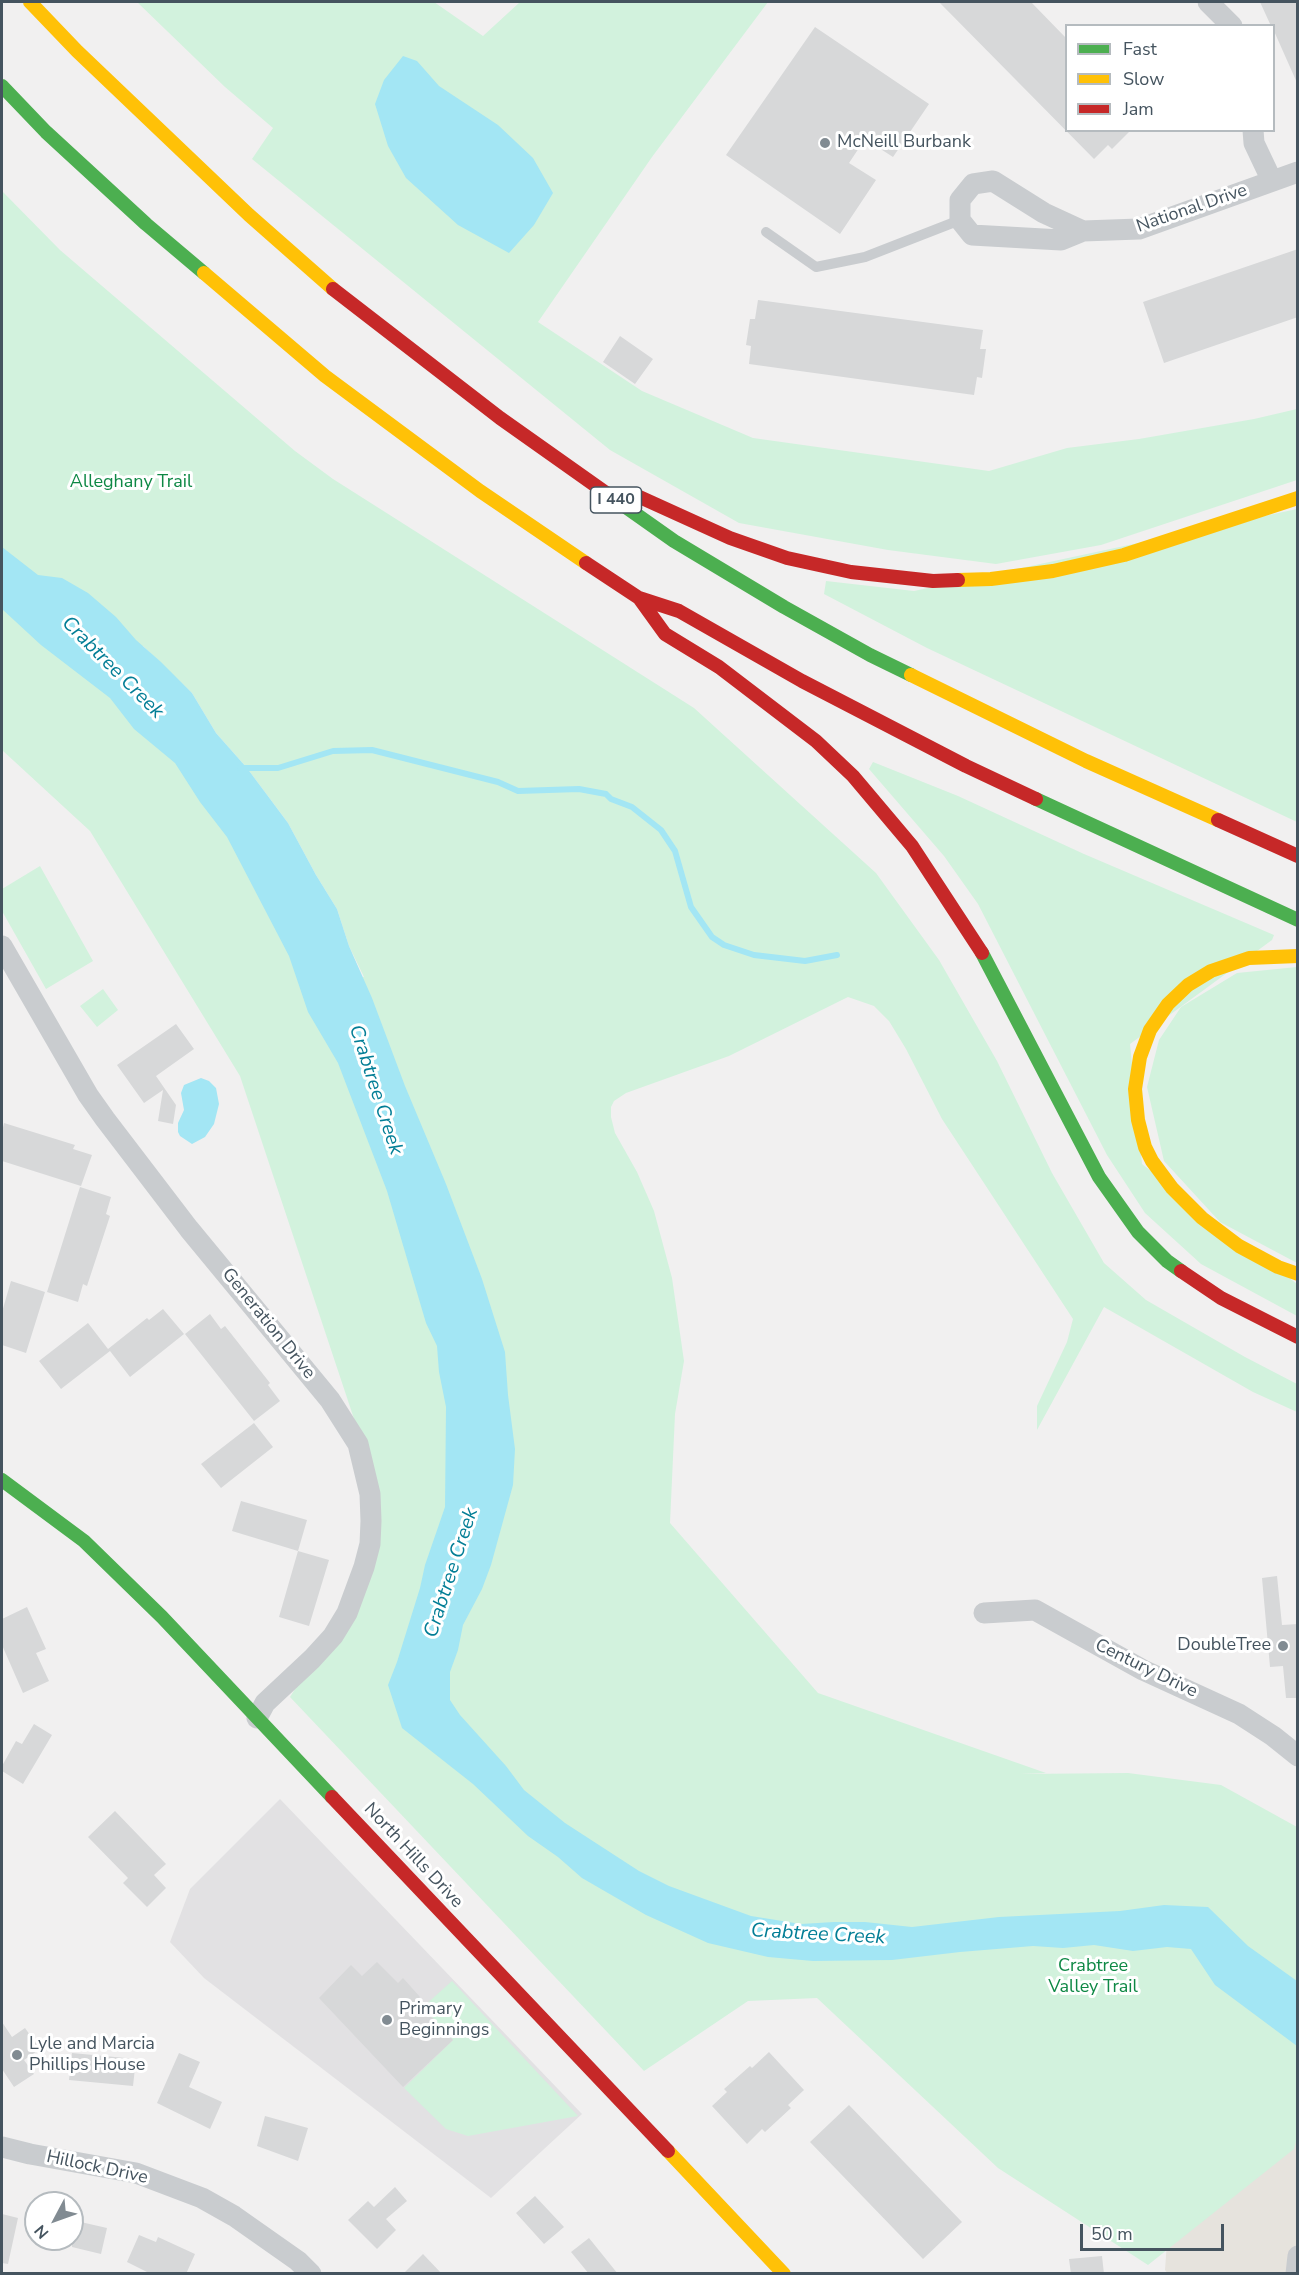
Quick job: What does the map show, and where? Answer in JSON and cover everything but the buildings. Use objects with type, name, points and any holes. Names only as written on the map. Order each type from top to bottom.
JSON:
[{"type":"main road","name":"I 440","points":[[30,2],[94,67],[249,215],[328,285],[464,391],[674,541],[870,655],[1086,761],[1298,856]]},
{"type":"main road","points":[[2,86],[46,132],[146,224],[244,310],[325,376],[480,491],[639,598],[679,611],[802,681],[966,766],[1298,920]]},
{"type":"main road","points":[[564,464],[730,538],[787,558],[851,572],[933,581],[992,579],[1053,571],[1114,557],[1242,518],[1298,498]]},
{"type":"main road","points":[[639,598],[665,634],[719,667],[823,746],[853,776],[912,846],[986,959],[1099,1178],[1138,1232],[1167,1261],[1191,1279],[1221,1298],[1298,1337]]},
{"type":"main road","points":[[1298,956],[1249,958],[1211,971],[1188,985],[1168,1004],[1150,1030],[1140,1057],[1135,1089],[1138,1120],[1145,1147],[1152,1161],[1172,1188],[1202,1218],[1239,1246],[1278,1267],[1298,1274]]},
{"type":"main road","name":"North Hills Drive","points":[[2,1480],[50,1514],[84,1542],[162,1617],[784,2274]]},
{"type":"street","points":[[1208,2],[1230,24]]},
{"type":"street","points":[[1253,132],[1254,144],[1272,181]]},
{"type":"street","name":"National Drive","points":[[1083,231],[1044,213],[993,181],[973,184],[960,200],[960,220],[972,235],[1061,240],[1083,231],[1139,230],[1298,172]]},
{"type":"street","name":"Generation Drive","points":[[2,946],[88,1095],[105,1119],[189,1229],[330,1400],[358,1443],[365,1468],[370,1503],[370,1544],[347,1614],[333,1636],[266,1703],[257,1718]]},
{"type":"street","name":"Century Drive","points":[[984,1613],[1035,1610],[1133,1665],[1239,1714],[1298,1756]]},
{"type":"street","name":"Hillock Drive","points":[[2,2147],[136,2174],[202,2198],[263,2236],[298,2261],[311,2274]]},
{"type":"street","points":[[1296,2274],[1298,2256]]},
{"type":"lane","points":[[766,232],[816,267],[865,257],[960,220]]},
{"type":"shaded area","points":[[280,1799],[582,2114],[491,2198],[204,1978],[170,1942],[190,1889]]},
{"type":"shaded area","points":[[1297,2024],[1297,2273],[1168,2274],[1165,2270],[1167,2242]]},
{"type":"green space","points":[[137,2],[434,2],[483,36],[520,2],[768,2],[652,157],[538,322],[642,391],[753,438],[989,471],[1067,448],[1139,439],[1254,419],[1297,409],[1297,480],[1101,545],[996,564],[888,550],[739,523],[610,450],[252,159],[273,128],[225,87]]},
{"type":"green space","points":[[2,191],[60,250],[295,451],[333,479],[694,708],[876,873],[939,960],[997,1061],[1052,1173],[1104,1263],[1146,1300],[1297,1384],[1297,1412],[1253,1392],[1104,1307],[1037,1430],[1037,1406],[1067,1342],[1073,1319],[942,1119],[889,1021],[874,1006],[848,997],[729,1056],[626,1093],[614,1101],[611,1107],[615,1133],[637,1172],[654,1211],[672,1278],[684,1361],[675,1414],[670,1523],[818,1693],[1046,1773],[1020,1774],[1128,1773],[1221,1785],[1297,1827],[1298,2134],[1294,2149],[1148,2265],[998,2168],[817,1998],[748,2001],[644,2071],[290,1697],[336,1624],[380,1497],[240,1076],[90,831],[2,750]],"holes":[[[143,646],[192,693],[216,733],[247,768],[288,823],[337,909],[349,946],[364,977],[333,979],[171,724],[109,675]]]},
{"type":"green space","points":[[1297,509],[1297,822],[927,648],[824,594],[826,581],[914,591]]},
{"type":"green space","points":[[873,762],[958,796],[1084,854],[1274,935],[1272,940],[1130,1044],[1142,1164],[1297,1284],[1297,1316],[1201,1264],[1145,1213],[1107,1155],[978,904],[944,856],[869,769]]},
{"type":"green space","points":[[40,866],[93,961],[46,989],[2,911],[2,889]]},
{"type":"green space","points":[[1297,967],[1297,1263],[1220,1222],[1164,1161],[1147,1087],[1159,1040],[1181,1007],[1237,973]]},
{"type":"green space","points":[[103,989],[118,1010],[97,1027],[80,1006]]},
{"type":"green space","points":[[452,1981],[578,2116],[468,2136],[446,2129],[404,2088],[453,2040],[423,2007]]},
{"type":"water","points":[[403,56],[417,61],[439,86],[498,125],[533,158],[553,193],[534,225],[509,253],[458,225],[406,178],[388,146],[375,104],[384,80]]},
{"type":"water","name":"Crabtree Creek","points":[[2,547],[38,575],[62,578],[88,593],[116,617],[136,640],[192,693],[216,733],[247,768],[288,823],[337,909],[349,946],[446,1184],[482,1279],[505,1352],[515,1449],[513,1485],[491,1565],[482,1589],[463,1625],[458,1650],[450,1672],[450,1700],[460,1715],[506,1766],[524,1790],[565,1823],[639,1871],[669,1886],[751,1916],[801,1924],[865,1922],[912,1927],[999,1917],[1120,1911],[1164,1905],[1208,1907],[1248,1946],[1297,1981],[1297,2046],[1215,1985],[1191,1949],[1167,1947],[1133,1951],[1094,1945],[1063,1948],[1033,1946],[892,1960],[813,1961],[768,1957],[708,1943],[646,1915],[582,1878],[558,1857],[528,1836],[473,1784],[402,1728],[388,1685],[445,1507],[446,1407],[439,1372],[437,1346],[426,1323],[387,1191],[338,1063],[308,1012],[289,956],[227,837],[200,802],[175,763],[134,729],[110,698],[41,645],[2,609]]},
{"type":"water","points":[[201,1078],[209,1081],[216,1088],[219,1104],[214,1124],[205,1137],[192,1144],[178,1132],[178,1123],[184,1110],[181,1093],[184,1085]]},
{"type":"waterway","points":[[240,768],[278,768],[333,751],[372,750],[498,782],[518,791],[579,789],[606,794],[611,799],[632,807],[661,830],[675,851],[691,907],[712,937],[724,945],[754,955],[805,961],[837,955]]},
{"type":"traffic: fast","points":[[2,86],[46,132],[146,224],[204,273]]},
{"type":"traffic: fast","points":[[606,493],[674,541],[784,607],[911,675]]},
{"type":"traffic: fast","points":[[1036,799],[1298,920]]},
{"type":"traffic: fast","points":[[982,953],[1099,1177],[1138,1232],[1167,1261],[1181,1271]]},
{"type":"traffic: fast","points":[[2,1480],[84,1541],[162,1617],[332,1797]]},
{"type":"traffic: slow","points":[[30,2],[77,51],[249,215],[333,289]]},
{"type":"traffic: slow","points":[[204,273],[325,376],[480,491],[586,563]]},
{"type":"traffic: slow","points":[[958,580],[991,579],[1053,571],[1124,555],[1298,498]]},
{"type":"traffic: slow","points":[[911,675],[1086,761],[1218,820]]},
{"type":"traffic: slow","points":[[1298,956],[1249,958],[1211,971],[1188,985],[1168,1004],[1150,1030],[1140,1057],[1135,1089],[1138,1120],[1145,1147],[1152,1161],[1172,1188],[1202,1218],[1239,1246],[1278,1267],[1298,1274]]},
{"type":"traffic: slow","points":[[668,2151],[784,2274]]},
{"type":"traffic: jam","points":[[333,289],[500,418],[606,493]]},
{"type":"traffic: jam","points":[[633,494],[730,538],[787,558],[851,572],[933,581],[958,580]]},
{"type":"traffic: jam","points":[[586,563],[639,598],[679,611],[802,681],[966,766],[1036,799]]},
{"type":"traffic: jam","points":[[639,598],[665,634],[719,667],[816,741],[853,776],[912,846],[982,953]]},
{"type":"traffic: jam","points":[[1218,820],[1298,856]]},
{"type":"traffic: jam","points":[[1181,1271],[1221,1298],[1298,1337]]},
{"type":"traffic: jam","points":[[332,1797],[668,2151]]},
{"type":"place","name":"McNeill Burbank","points":[[825,143]]},
{"type":"place","name":"DoubleTree","points":[[1283,1646]]},
{"type":"place","name":"Primary Beginnings","points":[[387,2020]]},
{"type":"place","name":"Lyle and Marcia Phillips House","points":[[17,2055]]},
{"type":"park label","name":"Alleghany Trail","points":[[131,483]]},
{"type":"park label","name":"Crabtree Valley Trail","points":[[1093,1977]]}]
